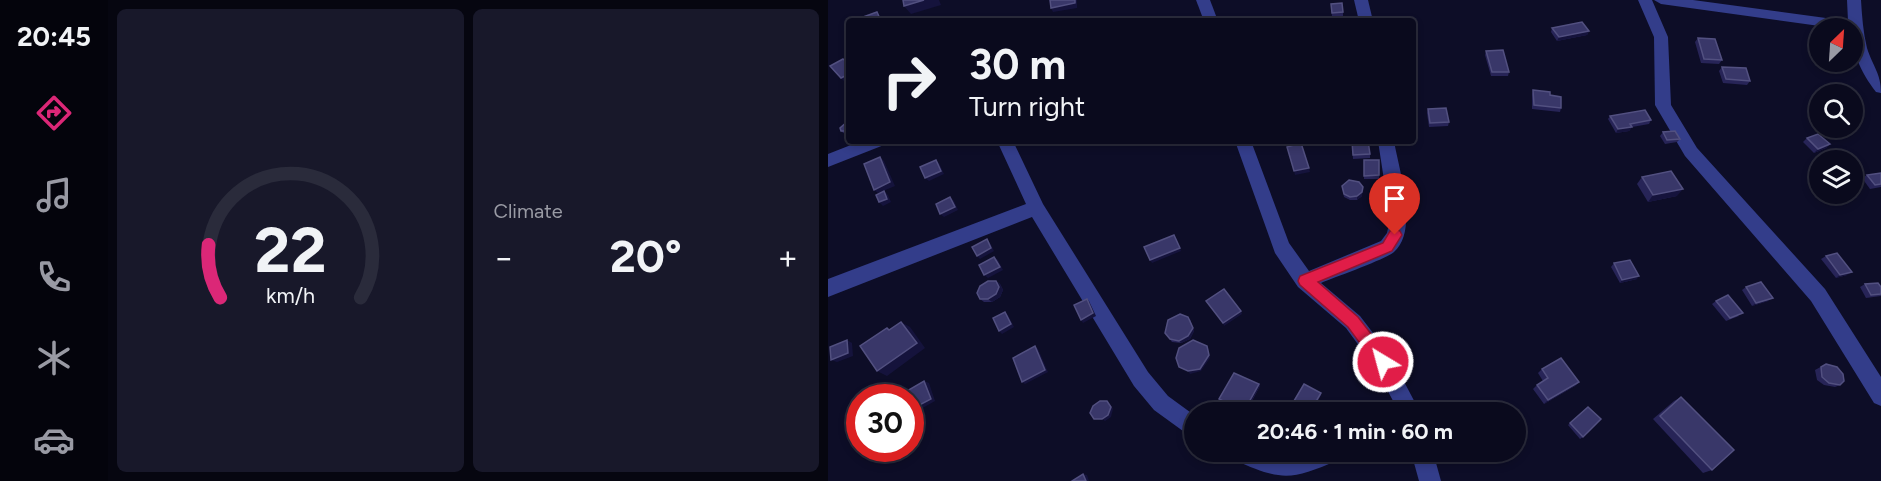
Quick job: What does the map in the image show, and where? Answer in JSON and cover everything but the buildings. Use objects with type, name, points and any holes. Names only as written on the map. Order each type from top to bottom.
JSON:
[{"type":"street","points":[[1203,0],[1210,18]]},
{"type":"street","points":[[1360,0],[1365,18]]},
{"type":"street","points":[[1645,0],[1661,37],[1663,105],[1668,115],[1691,152],[1818,294],[1881,396]]},
{"type":"street","points":[[1661,0],[1809,20]]},
{"type":"street","points":[[1854,0],[1855,18]]},
{"type":"street","points":[[1863,62],[1881,88]]},
{"type":"street","points":[[828,161],[870,144]]},
{"type":"street","points":[[1006,144],[1036,208],[1141,379],[1161,404],[1184,421]]},
{"type":"street","points":[[1244,144],[1281,247],[1305,281],[1353,322],[1383,362],[1403,402]]},
{"type":"street","points":[[1305,281],[1388,247],[1395,235],[1399,219],[1386,144]]},
{"type":"street","points":[[828,288],[1036,208]]},
{"type":"street","points":[[1264,462],[1279,469],[1295,469],[1309,462]]},
{"type":"street","points":[[1425,462],[1430,481]]},
{"type":"route","points":[[1383,362],[1353,322],[1305,281],[1388,247],[1395,235]]}]
